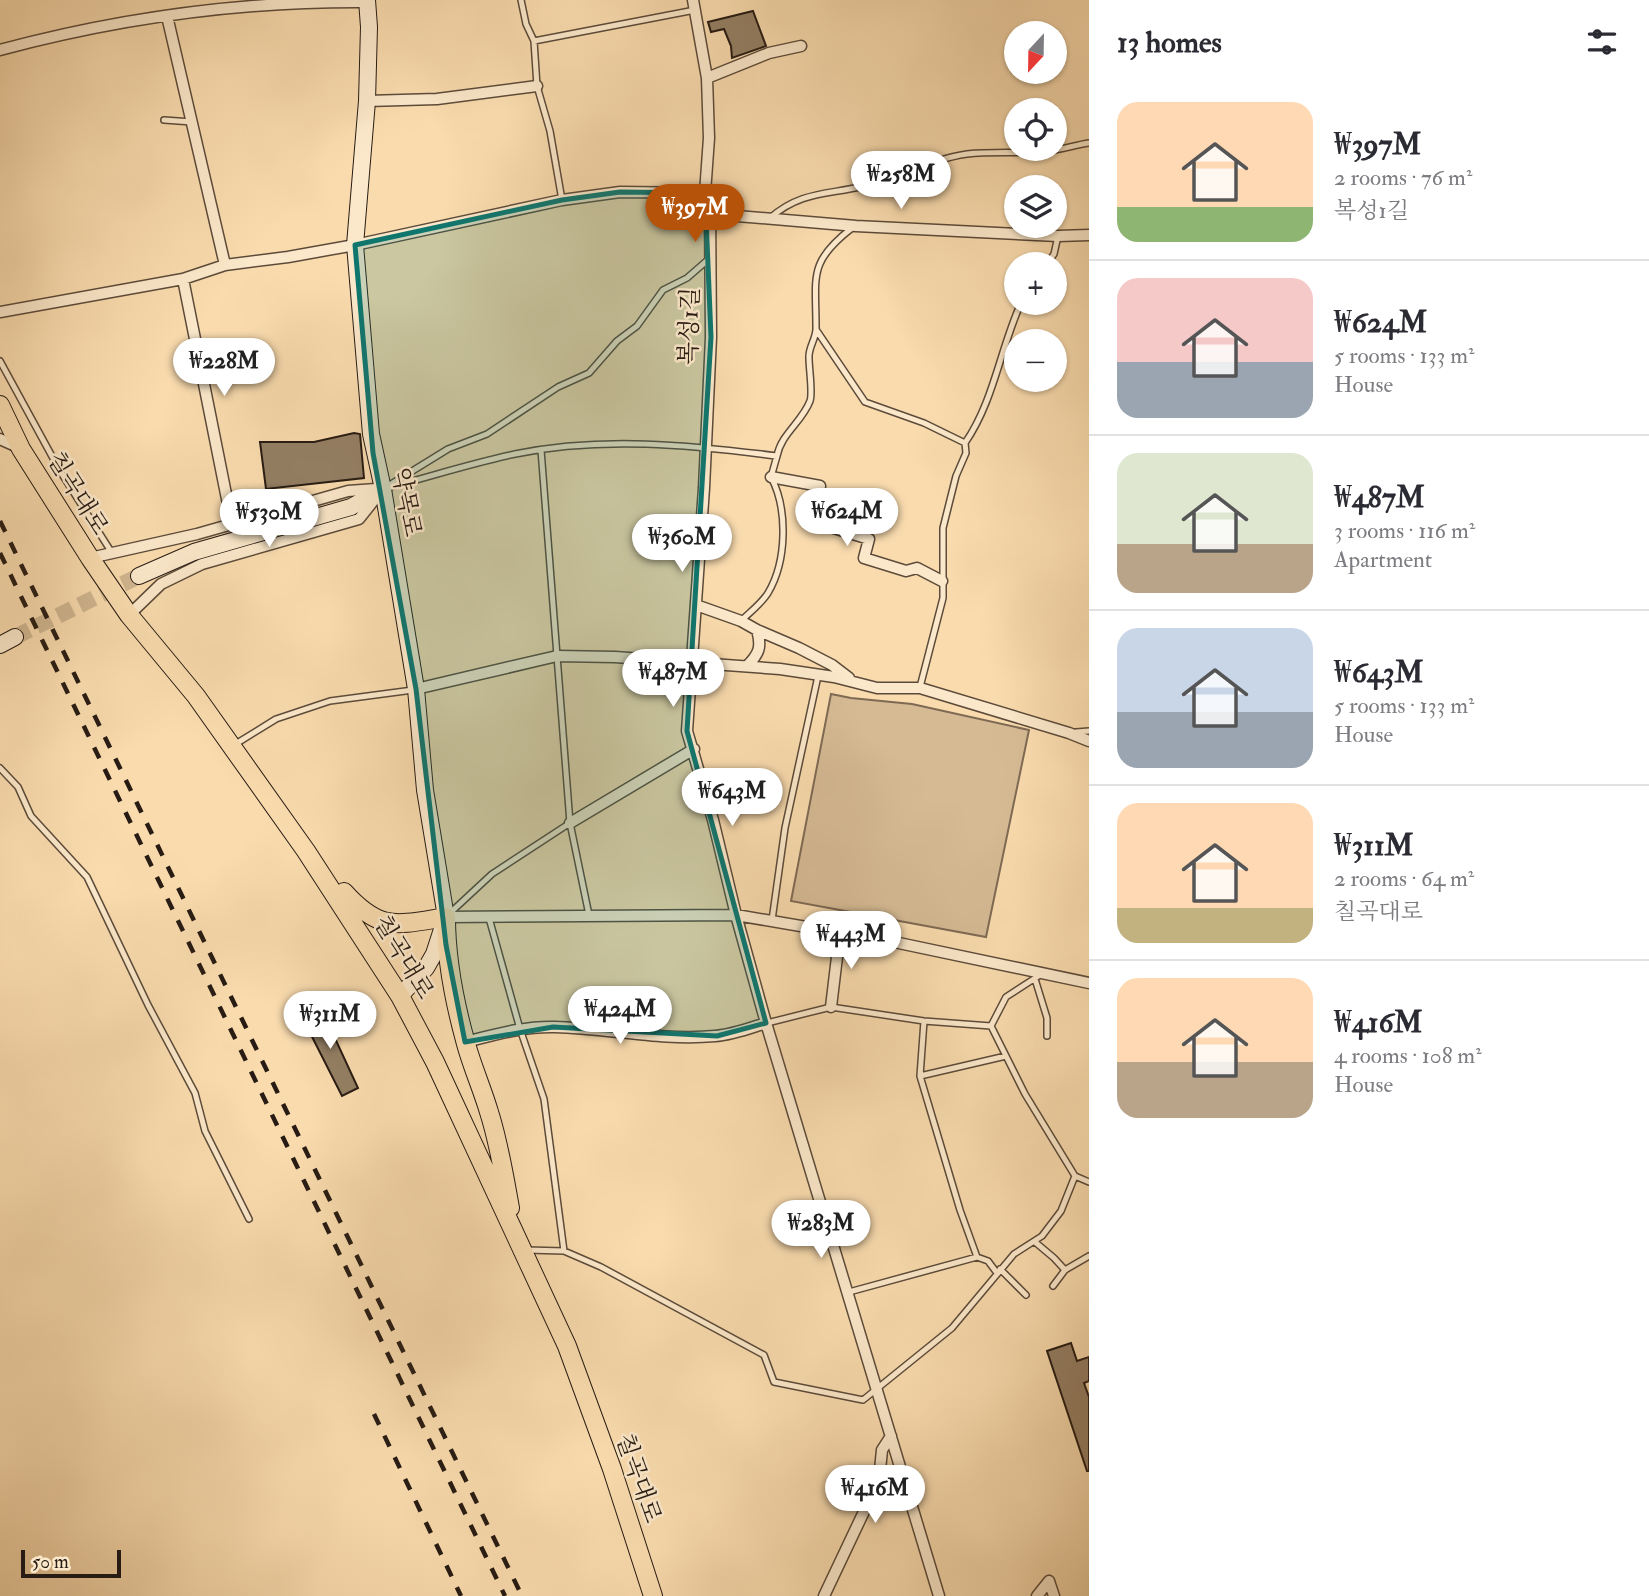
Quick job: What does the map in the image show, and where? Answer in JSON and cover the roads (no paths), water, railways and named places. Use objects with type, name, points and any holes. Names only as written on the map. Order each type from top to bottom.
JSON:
[{"type":"main road","name":"칠곡대로","points":[[0,405],[21,449],[90,558],[129,615],[196,696],[232,746],[306,851],[400,996],[435,1062],[567,1346],[612,1469],[653,1596]]},
{"type":"main road","points":[[306,851],[370,918],[386,924],[446,917],[446,945],[465,1042],[489,1112],[514,1230]]},
{"type":"street","points":[[0,50],[49,37],[167,16],[260,6],[367,1]]},
{"type":"street","name":"약목로","points":[[367,1],[367,101],[355,244],[371,434],[383,489],[416,689],[425,790],[446,917],[434,954],[426,968],[400,996]]},
{"type":"street","name":"복성1길","points":[[694,5],[707,78],[709,138],[705,193],[710,208],[711,337],[704,488],[687,731],[766,1023],[939,1596]]},
{"type":"street","points":[[167,16],[225,265]]},
{"type":"street","points":[[707,78],[769,53],[801,46]]},
{"type":"street","points":[[367,101],[437,99],[537,86]]},
{"type":"street","points":[[0,312],[183,279],[225,265],[288,257],[562,200],[620,192],[705,193]]},
{"type":"street","points":[[710,208],[737,216],[856,226],[1004,233]]},
{"type":"street","points":[[1067,236],[1089,235]]},
{"type":"street","points":[[183,279],[232,524]]},
{"type":"street","points":[[0,439],[21,449]]},
{"type":"street","points":[[771,477],[820,486],[814,518],[821,524],[869,539],[864,558],[906,571],[917,568],[943,581]]},
{"type":"street","points":[[90,558],[232,524],[348,491],[383,489]]},
{"type":"street","points":[[139,576],[194,552],[351,507],[383,489]]},
{"type":"street","points":[[129,615],[161,584],[202,564],[359,519],[383,489]]},
{"type":"street","points":[[696,605],[741,621],[832,665],[854,682]]},
{"type":"street","points":[[747,666],[758,654],[761,642],[757,630]]},
{"type":"street","points":[[0,645],[15,637]]},
{"type":"street","points":[[416,689],[557,656],[747,666],[780,669],[877,688],[920,688],[1089,741]]},
{"type":"street","points":[[570,823],[694,749]]},
{"type":"street","points":[[446,917],[736,915],[942,951],[1039,976],[1089,983]]},
{"type":"street","points":[[831,1007],[840,932]]},
{"type":"street","points":[[465,1042],[520,1029],[554,1027],[621,1030],[668,1037],[717,1036],[766,1023]]},
{"type":"street","points":[[824,1596],[868,1503],[880,1470],[882,1450],[891,1436]]},
{"type":"street","points":[[1037,1596],[1049,1581],[1054,1596]]},
{"type":"lane","points":[[521,0],[526,24],[534,41],[537,86],[550,131],[562,200]]},
{"type":"lane","points":[[534,41],[694,5]]},
{"type":"lane","points":[[164,120],[192,122]]},
{"type":"lane","points":[[769,218],[785,205],[802,198],[880,182],[945,159],[1006,151],[1050,151],[1089,144]]},
{"type":"lane","points":[[741,621],[768,594],[779,563],[782,516],[777,489],[771,477],[779,443],[811,400],[808,351],[817,331],[815,285],[821,257],[831,244],[856,226]]},
{"type":"lane","points":[[383,489],[448,449],[487,434],[558,387],[589,373],[617,341],[636,326],[663,290],[687,278],[711,257]]},
{"type":"lane","points":[[920,688],[943,598],[943,528],[956,476],[965,453],[965,443],[987,403],[1001,352],[1016,315]]},
{"type":"lane","points":[[817,331],[865,402],[924,423],[965,443]]},
{"type":"lane","points":[[0,361],[60,471],[112,553]]},
{"type":"lane","points":[[383,489],[516,454],[541,450],[625,443],[704,447],[777,456]]},
{"type":"lane","points":[[541,450],[570,823],[589,915]]},
{"type":"lane","points":[[772,922],[785,828],[818,676]]},
{"type":"lane","points":[[232,746],[276,719],[330,701],[416,689]]},
{"type":"lane","points":[[1069,733],[1089,731]]},
{"type":"lane","points":[[0,768],[18,787],[31,816],[87,877],[148,1005],[195,1093],[205,1131],[249,1219]]},
{"type":"lane","points":[[446,917],[492,874],[570,823]]},
{"type":"lane","points":[[488,915],[520,1029],[544,1099],[564,1251]]},
{"type":"lane","points":[[991,1026],[1006,997],[1039,976],[1047,1018],[1047,1036]]},
{"type":"lane","points":[[766,1023],[831,1007],[924,1021],[991,1026]]},
{"type":"lane","points":[[924,1021],[920,1076],[977,1258]]},
{"type":"lane","points":[[991,1026],[1026,1094],[1075,1176],[1089,1182]]},
{"type":"lane","points":[[920,1076],[1006,1056]]},
{"type":"lane","points":[[523,1250],[564,1251],[601,1267],[764,1355],[774,1382],[863,1400],[952,1328],[1014,1254],[1035,1242],[1061,1211],[1075,1176]]},
{"type":"lane","points":[[1035,1242],[1065,1270]]},
{"type":"lane","points":[[1053,1286],[1065,1270],[1089,1256]]},
{"type":"lane","points":[[848,1292],[977,1258],[988,1261],[1026,1295]]},
{"type":"tunnel","points":[[15,637],[139,576]]},
{"type":"railway","points":[[0,521],[522,1596]]},
{"type":"railway","points":[[0,553],[505,1596]]},
{"type":"railway","points":[[374,1414],[461,1596]]}]
